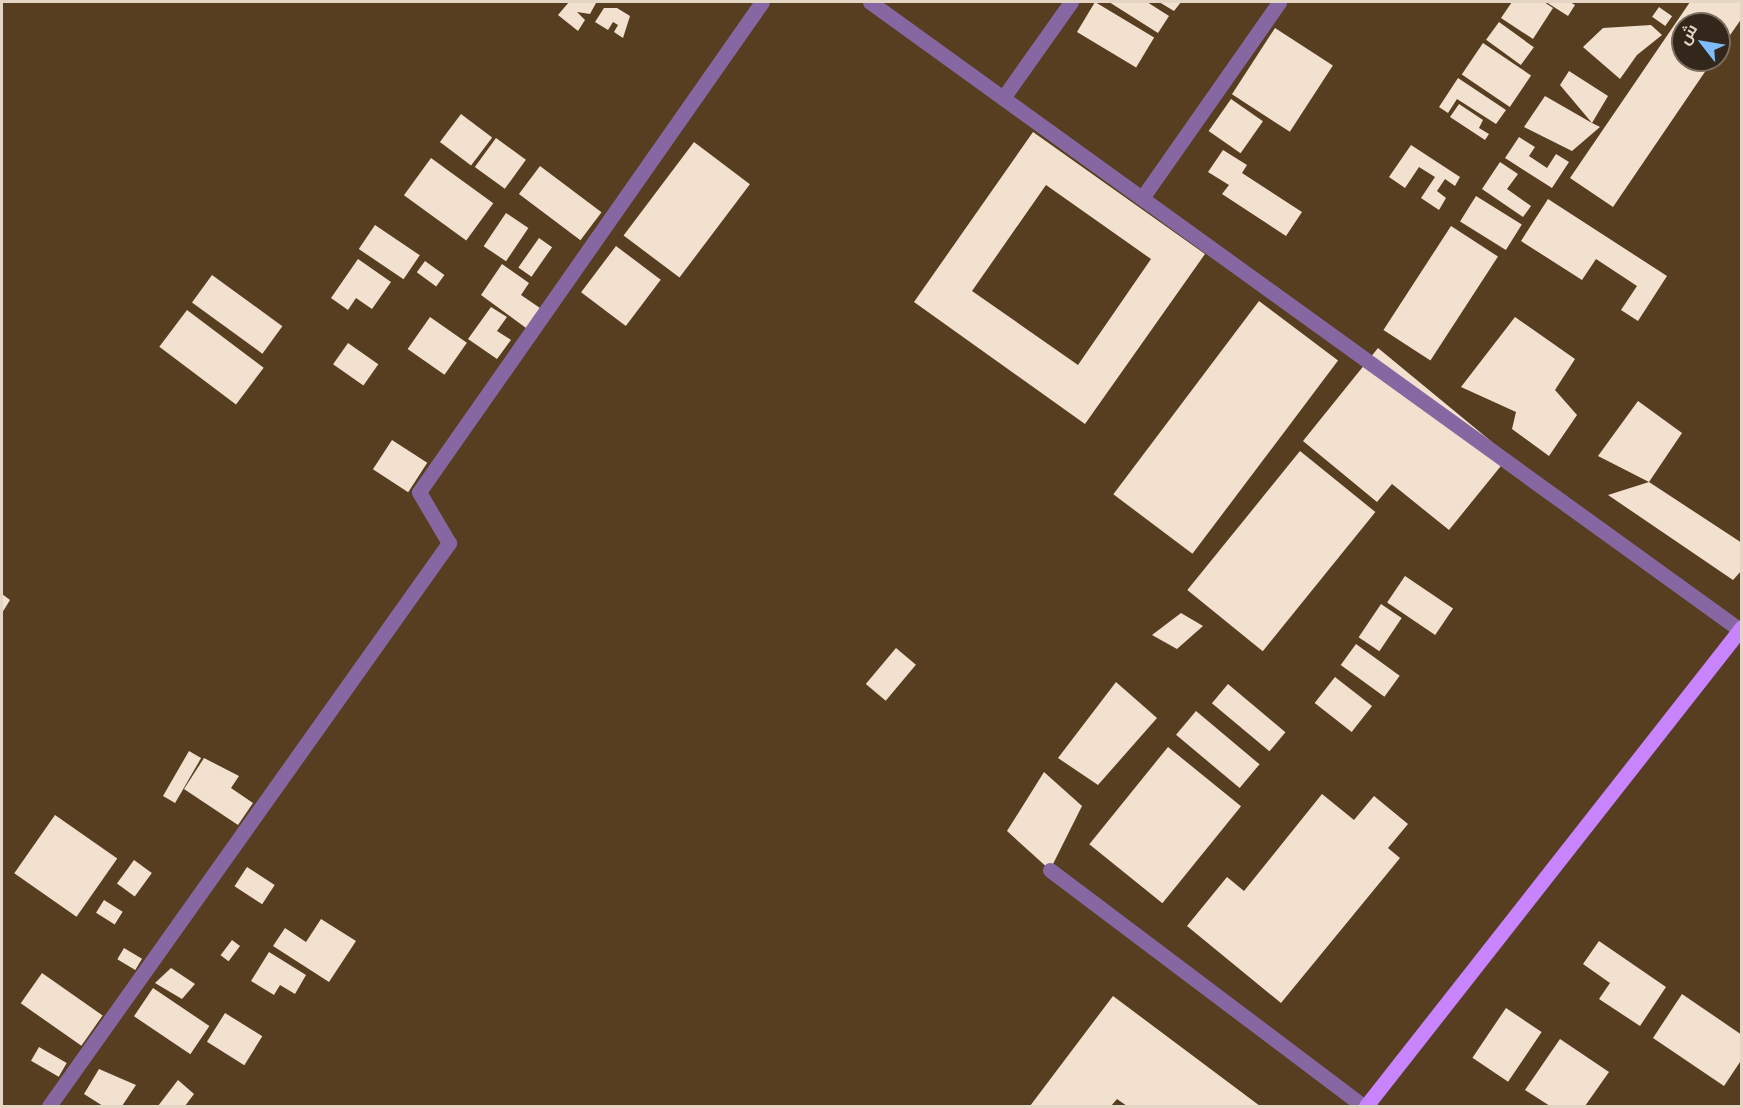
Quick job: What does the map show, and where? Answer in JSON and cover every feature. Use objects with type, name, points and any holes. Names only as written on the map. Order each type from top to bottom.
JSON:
[{"type":"main road","points":[[1364,1107],[1741,628]]},
{"type":"street","points":[[49,1107],[449,543],[419,492],[762,2]]},
{"type":"street","points":[[870,2],[1741,628]]},
{"type":"street","points":[[1003,98],[1071,2]]},
{"type":"street","points":[[1142,198],[1279,2]]},
{"type":"street","points":[[1050,870],[1364,1107]]},
{"type":"building","points":[[569,2],[596,3],[590,14],[577,12],[585,20],[578,31],[558,15]]},
{"type":"building","points":[[1095,2],[1154,38],[1136,68],[1077,32]]},
{"type":"building","points":[[1109,2],[1147,2],[1169,16],[1158,33]]},
{"type":"building","points":[[1159,2],[1181,2],[1174,11]]},
{"type":"building","points":[[1512,2],[1544,2],[1553,8],[1533,39],[1501,18]]},
{"type":"building","points":[[1546,2],[1570,2],[1575,5],[1568,16]]},
{"type":"building","points":[[1690,2],[1742,2],[1742,18],[1731,34],[1731,12],[1683,12]]},
{"type":"building","points":[[1659,7],[1671,15],[1665,26],[1652,17]]},
{"type":"building","points":[[604,8],[617,8],[630,16],[623,38],[614,32],[618,25],[613,22],[608,30],[595,22]]},
{"type":"building","points":[[1499,22],[1534,47],[1521,65],[1486,40]]},
{"type":"building","points":[[1651,25],[1662,35],[1637,55],[1620,79],[1583,47],[1603,28]]},
{"type":"building","points":[[1275,28],[1333,66],[1290,132],[1232,94]]},
{"type":"building","points":[[1671,30],[1671,72],[1705,72],[1613,207],[1570,178]]},
{"type":"building","points":[[1483,43],[1531,75],[1510,107],[1462,75]]},
{"type":"building","points":[[1569,71],[1608,96],[1592,123],[1560,85]]},
{"type":"building","points":[[1458,78],[1506,110],[1496,124],[1457,99],[1448,113],[1439,107]]},
{"type":"building","points":[[1545,96],[1600,127],[1572,151],[1524,127]]},
{"type":"building","points":[[1231,99],[1263,121],[1241,153],[1209,131]]},
{"type":"building","points":[[1459,104],[1483,120],[1479,128],[1489,134],[1485,140],[1450,117]]},
{"type":"building","points":[[461,114],[492,137],[471,165],[440,142]]},
{"type":"building","points":[[1033,132],[1205,254],[1085,424],[914,302]],"holes":[[[1046,185],[1151,259],[1078,365],[972,291]]]},
{"type":"building","points":[[1519,137],[1535,147],[1529,156],[1547,168],[1556,154],[1569,162],[1552,188],[1505,158]]},
{"type":"building","points":[[496,138],[526,160],[505,189],[475,167]]},
{"type":"building","points":[[694,142],[750,184],[679,278],[624,235]]},
{"type":"building","points":[[1411,145],[1460,177],[1455,186],[1445,179],[1437,191],[1446,198],[1439,210],[1421,198],[1435,177],[1419,167],[1405,188],[1389,177]]},
{"type":"building","points":[[1223,150],[1247,165],[1242,173],[1302,212],[1286,236],[1222,194],[1229,185],[1208,172]]},
{"type":"building","points":[[431,158],[493,203],[466,240],[404,195]]},
{"type":"building","points":[[1500,162],[1518,174],[1507,189],[1531,206],[1523,217],[1482,189]]},
{"type":"building","points":[[540,166],[601,212],[580,240],[519,194]]},
{"type":"building","points":[[1476,196],[1522,225],[1506,250],[1460,221]]},
{"type":"building","points":[[1548,199],[1667,276],[1638,321],[1621,310],[1637,286],[1596,259],[1582,280],[1521,241]]},
{"type":"building","points":[[506,213],[528,228],[506,261],[484,246]]},
{"type":"building","points":[[375,225],[420,255],[404,279],[359,249]]},
{"type":"building","points":[[1451,226],[1498,256],[1430,360],[1383,330]]},
{"type":"building","points":[[539,238],[552,247],[531,277],[518,267]]},
{"type":"building","points":[[616,246],[661,280],[626,326],[581,292]]},
{"type":"building","points":[[358,259],[391,282],[372,309],[356,298],[348,310],[331,298]]},
{"type":"building","points":[[425,261],[444,275],[436,286],[417,272]]},
{"type":"building","points":[[502,264],[529,283],[521,295],[540,308],[526,328],[481,295]]},
{"type":"building","points":[[212,275],[282,326],[262,354],[192,303]]},
{"type":"building","points":[[1259,301],[1338,361],[1192,554],[1113,494]]},
{"type":"building","points":[[491,307],[507,317],[497,331],[511,340],[497,359],[468,339]]},
{"type":"building","points":[[187,310],[264,368],[236,405],[159,347]]},
{"type":"building","points":[[430,317],[467,343],[444,375],[408,349]]},
{"type":"building","points":[[1515,317],[1575,359],[1555,390],[1577,415],[1549,456],[1512,429],[1516,412],[1461,387]]},
{"type":"building","points":[[348,343],[378,364],[363,386],[333,364]]},
{"type":"building","points":[[1378,348],[1509,456],[1449,530],[1392,484],[1377,502],[1303,441]]},
{"type":"building","points":[[1638,401],[1682,433],[1649,482],[1598,456]]},
{"type":"building","points":[[392,440],[427,463],[408,492],[373,469]]},
{"type":"building","points":[[1300,451],[1375,512],[1263,651],[1187,590]]},
{"type":"building","points":[[1649,482],[1742,543],[1742,570],[1733,580],[1608,495]]},
{"type":"building","points":[[1405,576],[1453,608],[1435,635],[1387,603]]},
{"type":"building","points":[[2,594],[10,600],[2,613]]},
{"type":"building","points":[[1381,604],[1402,618],[1379,651],[1359,637]]},
{"type":"building","points":[[1181,613],[1203,626],[1177,649],[1152,635]]},
{"type":"building","points":[[1356,644],[1400,676],[1384,697],[1341,665]]},
{"type":"building","points":[[896,648],[916,665],[886,701],[866,684]]},
{"type":"building","points":[[1335,677],[1372,706],[1352,732],[1315,703]]},
{"type":"building","points":[[1116,682],[1157,718],[1098,785],[1058,758]]},
{"type":"building","points":[[1228,684],[1285,732],[1269,751],[1212,703]]},
{"type":"building","points":[[1196,711],[1260,764],[1240,788],[1176,735]]},
{"type":"building","points":[[1168,747],[1241,806],[1162,903],[1089,844]]},
{"type":"building","points":[[189,751],[201,758],[175,803],[163,796]]},
{"type":"building","points":[[204,758],[239,776],[231,788],[253,803],[238,825],[184,789]]},
{"type":"building","points":[[1044,772],[1082,806],[1050,870],[1007,831]]},
{"type":"building","points":[[1322,794],[1354,820],[1374,796],[1408,824],[1388,848],[1400,858],[1281,1003],[1187,926],[1227,877],[1244,891]]},
{"type":"building","points":[[55,815],[117,859],[77,917],[14,873]]},
{"type":"building","points":[[134,860],[152,873],[135,896],[117,883]]},
{"type":"building","points":[[247,867],[275,885],[262,904],[234,886]]},
{"type":"building","points":[[104,900],[123,912],[115,924],[96,913]]},
{"type":"building","points":[[321,919],[356,941],[329,982],[273,946],[285,928],[306,942]]},
{"type":"building","points":[[232,940],[240,946],[229,961],[221,955]]},
{"type":"building","points":[[1599,941],[1666,987],[1640,1026],[1599,999],[1610,983],[1583,964]]},
{"type":"building","points":[[124,948],[142,959],[135,970],[117,959]]},
{"type":"building","points":[[269,952],[306,975],[295,994],[280,985],[274,995],[251,981]]},
{"type":"building","points":[[171,968],[195,984],[182,999],[155,983]]},
{"type":"building","points":[[42,973],[103,1015],[81,1046],[21,1003]]},
{"type":"building","points":[[153,988],[209,1026],[190,1054],[134,1016]]},
{"type":"building","points":[[1682,994],[1742,1035],[1742,1059],[1724,1086],[1653,1038]]},
{"type":"building","points":[[1113,996],[1260,1106],[1127,1106],[1117,1099],[1111,1106],[1030,1106]]},
{"type":"building","points":[[1506,1008],[1542,1032],[1508,1082],[1472,1058]]},
{"type":"building","points":[[225,1013],[262,1036],[244,1065],[207,1042]]},
{"type":"building","points":[[1560,1039],[1609,1072],[1585,1106],[1550,1106],[1525,1090]]},
{"type":"building","points":[[39,1047],[67,1063],[59,1077],[31,1061]]},
{"type":"building","points":[[99,1069],[136,1085],[122,1106],[103,1106],[84,1094]]},
{"type":"building","points":[[178,1080],[194,1094],[185,1106],[158,1106]]}]
